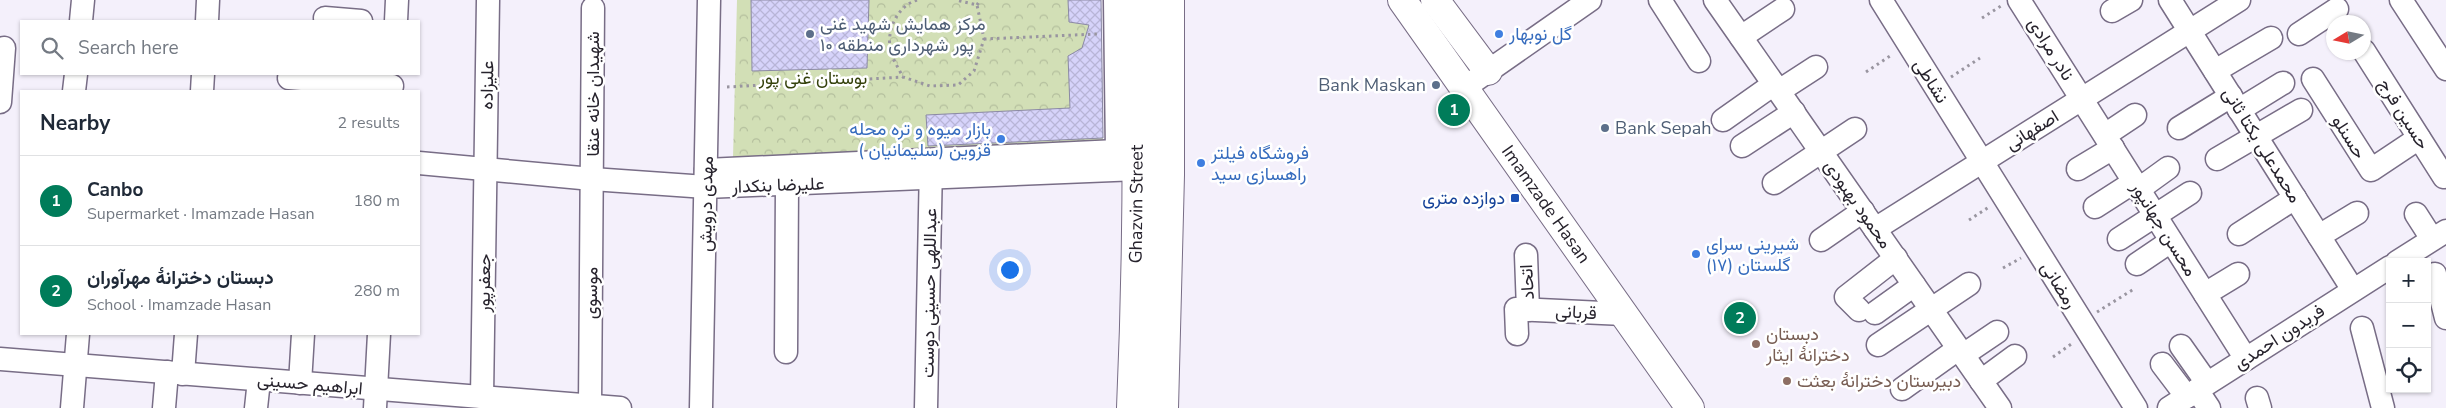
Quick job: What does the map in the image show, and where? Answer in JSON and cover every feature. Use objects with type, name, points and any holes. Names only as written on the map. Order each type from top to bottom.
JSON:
[{"type":"main road","name":"Ghazvin Street","points":[[1131,408],[1136,304],[1131,157],[1134,0]]},
{"type":"main road","name":"Ghazvin Street","points":[[1164,408],[1170,185],[1170,0]]},
{"type":"main road","name":"Imamzade Hasan","points":[[1402,0],[1690,408]]},
{"type":"main road","points":[[1435,0],[1488,71]]},
{"type":"street","points":[[81,20],[83,0]]},
{"type":"street","points":[[207,20],[208,0]]},
{"type":"street","points":[[396,20],[397,0]]},
{"type":"street","name":"علیزاده","points":[[485,169],[488,0]]},
{"type":"street","name":"مهدی درویش","points":[[701,408],[709,0]]},
{"type":"street","points":[[1115,0],[1115,33],[1131,157]]},
{"type":"street","points":[[1147,408],[1154,159],[1154,0]]},
{"type":"street","points":[[1464,87],[1590,0]]},
{"type":"street","points":[[1660,0],[1699,61]]},
{"type":"street","name":"محمود بهبودی","points":[[1715,0],[1961,352],[1996,407]]},
{"type":"street","name":"نشاطی","points":[[1881,0],[1982,161]]},
{"type":"street","name":"محمدعلی یکتا ثانی","points":[[2170,0],[2353,290]]},
{"type":"street","name":"اصفهانی","points":[[1821,240],[1869,220],[1982,161],[2239,0]]},
{"type":"street","points":[[2401,0],[2446,69]]},
{"type":"street","name":"نادر مرادی","points":[[2011,2],[2082,99]]},
{"type":"street","name":"شهیدان خانه‌ عنقا","points":[[592,180],[593,8]]},
{"type":"street","points":[[1741,37],[1783,9]]},
{"type":"street","points":[[2299,34],[2338,10]]},
{"type":"street","points":[[325,18],[349,20]]},
{"type":"street","points":[[2215,71],[2271,38]]},
{"type":"street","points":[[0,102],[4,48]]},
{"type":"street","name":"حسین فرج","points":[[2370,60],[2444,177]]},
{"type":"street","points":[[1723,120],[1816,67]]},
{"type":"street","points":[[74,90],[76,75]]},
{"type":"street","points":[[202,90],[203,75]]},
{"type":"street","points":[[289,78],[392,84]]},
{"type":"street","name":"حسنلو","points":[[2313,79],[2370,170],[2419,138]]},
{"type":"street","points":[[2179,128],[2283,83]]},
{"type":"street","name":"محسن جهانپور","points":[[2082,99],[2246,359]]},
{"type":"street","points":[[2217,159],[2301,110]]},
{"type":"street","points":[[1742,146],[1794,112]]},
{"type":"street","points":[[2078,169],[2109,142],[2135,114]]},
{"type":"street","points":[[1774,183],[1855,129]]},
{"type":"street","name":"علیرضا بنکدار","points":[[420,163],[592,180],[706,178],[931,169],[1131,157]]},
{"type":"street","name":"رمضانی","points":[[1982,161],[2136,408]]},
{"type":"street","points":[[2095,207],[2168,168]]},
{"type":"street","name":"جعفرپور","points":[[482,397],[485,169]]},
{"type":"street","name":"علیرضا بنکدار","points":[[706,178],[787,185],[931,169]]},
{"type":"street","name":"عبداللهی حسینی دوست","points":[[926,408],[931,169]]},
{"type":"street","name":"موسوی","points":[[590,406],[592,180]]},
{"type":"street","points":[[786,352],[787,185]]},
{"type":"street","points":[[2119,239],[2190,193]]},
{"type":"street","points":[[2238,234],[2295,198]]},
{"type":"street","points":[[2319,236],[2357,212]]},
{"type":"street","points":[[2404,258],[2439,235],[2416,214]]},
{"type":"street","points":[[2137,264],[2172,241]]},
{"type":"street","name":"اتحاد","points":[[1526,255],[1528,310]]},
{"type":"street","points":[[1896,258],[1846,297],[1867,312],[1914,285]]},
{"type":"street","name":"فریدون احمدی","points":[[2194,397],[2246,359],[2386,269]]},
{"type":"street","points":[[2205,294],[2238,274]]},
{"type":"street","points":[[2435,274],[2446,318]]},
{"type":"street","points":[[1878,345],[1969,284]]},
{"type":"street","points":[[1517,334],[1516,309],[1528,310]]},
{"type":"street","name":"قربانی","points":[[1528,310],[1624,314]]},
{"type":"street","points":[[2362,328],[2384,408]]},
{"type":"street","points":[[1902,389],[1997,332]]},
{"type":"street","points":[[72,408],[78,335]]},
{"type":"street","points":[[164,408],[186,335]]},
{"type":"street","points":[[300,383],[303,335]]},
{"type":"street","points":[[376,398],[379,335]]},
{"type":"street","points":[[2181,346],[2194,397]]},
{"type":"street","points":[[1981,381],[2015,356]]},
{"type":"street","name":"ابراهیم حسینی","points":[[0,359],[300,383],[376,398],[482,397],[543,405],[620,408]]},
{"type":"street","points":[[2162,364],[2194,397]]},
{"type":"street","points":[[256,408],[259,380]]},
{"type":"path","points":[[903,77],[890,48],[894,18],[911,2],[917,0]]},
{"type":"path","points":[[956,0],[977,5]]},
{"type":"path","points":[[707,88],[903,77],[930,86],[958,85],[974,71],[984,38],[977,5],[980,0]]},
{"type":"path","points":[[1982,18],[2011,2]]},
{"type":"path","points":[[984,38],[1115,33]]},
{"type":"path","points":[[1866,72],[1909,44]]},
{"type":"path","points":[[1935,87],[1980,58]]},
{"type":"path","points":[[2082,322],[2134,289]]},
{"type":"green space","name":"بوستان غنی پور","points":[[737,0],[1101,0],[1103,151],[733,158]]},
{"type":"building","name":"مرکز همایش شهید غنی پور شهرداری منطقه ۱۰","points":[[751,0],[869,0],[867,68],[752,71]]},
{"type":"building","points":[[1068,0],[1101,0],[1103,138],[928,146],[926,115],[1070,108],[1068,56],[1082,48],[1089,25],[1069,22]]},
{"type":"place","name":"مرکز همایش شهید غنی پور شهرداری منطقه ۱۰","points":[[810,34]]},
{"type":"place","name":"گل نوبهار","points":[[1499,34]]},
{"type":"place","name":"Bank Maskan","points":[[1436,85]]},
{"type":"place","name":"Canbo","points":[[1454,110]]},
{"type":"place","name":"Bank Sepah","points":[[1605,128]]},
{"type":"place","name":"بازار میوه و تره محله قزوین (سلیمانیان )","points":[[1001,139]]},
{"type":"place","name":"فروشگاه فیلتر راهسازی سید","points":[[1201,163]]},
{"type":"place","name":"دوازده متری","points":[[1515,198]]},
{"type":"place","name":"شیرینی سرای گلستان (۱۷)","points":[[1696,254]]},
{"type":"place","name":"دبستان دخترانهٔ مهرآوران","points":[[1740,318]]},
{"type":"place","name":"دبستان دخترانهٔ ایثار","points":[[1756,344]]},
{"type":"place","name":"دبیرستان دخترانهٔ بعثت","points":[[1787,381]]}]
